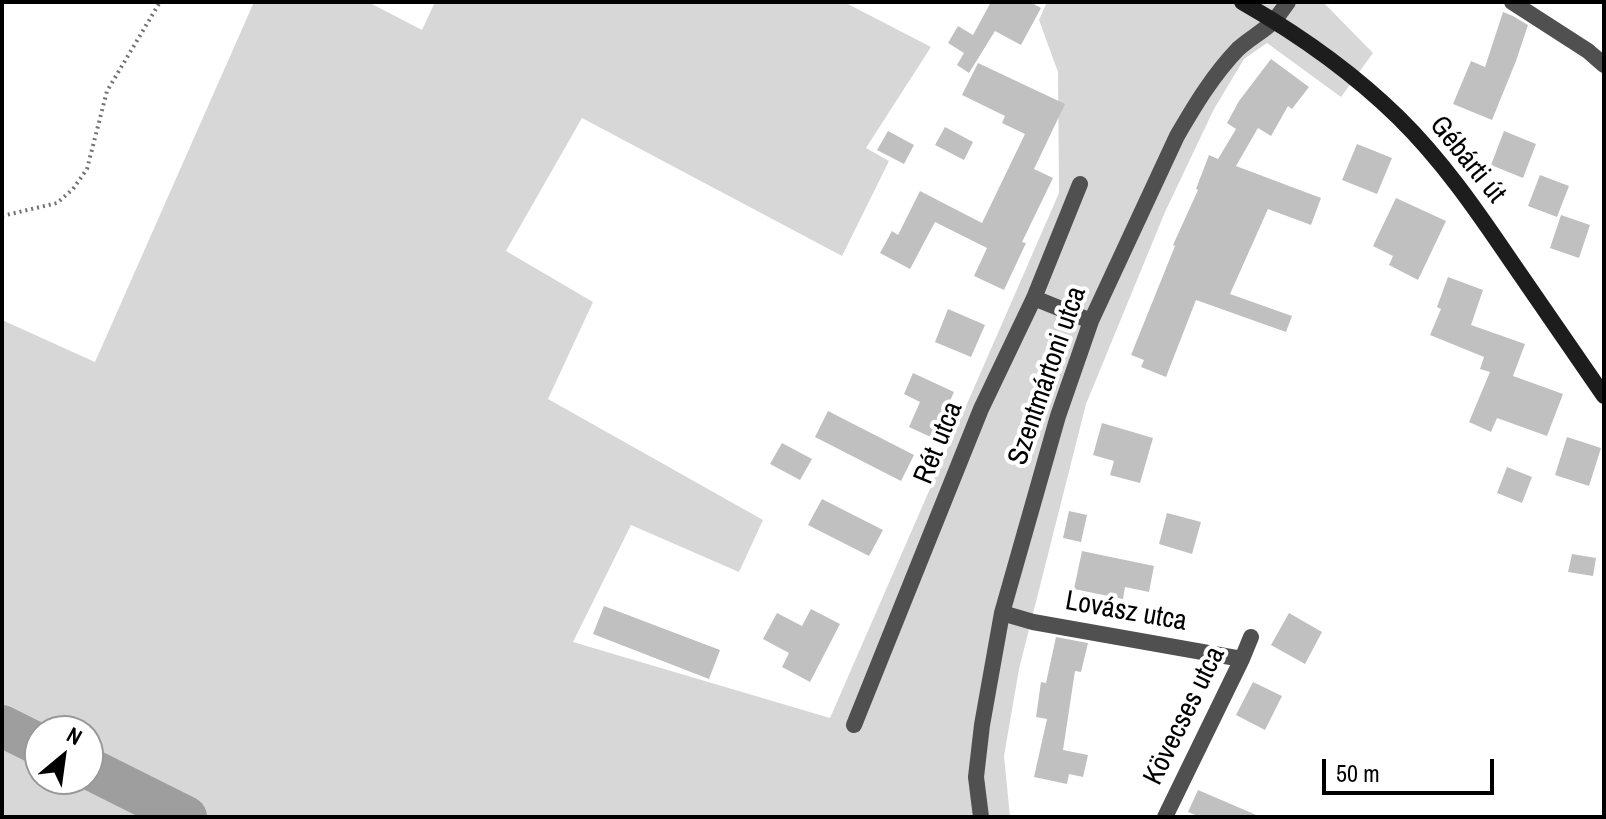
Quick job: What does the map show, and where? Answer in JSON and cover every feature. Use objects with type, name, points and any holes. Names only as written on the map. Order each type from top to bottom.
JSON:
[{"type":"main road","name":"Gébárti út","points":[[1242,2],[1330,58],[1397,116],[1433,155],[1493,234],[1604,396]]},
{"type":"street","name":"Szentmártoni utca","points":[[981,817],[976,777],[1002,613],[1058,416],[1091,321],[1191,111],[1226,62],[1274,20],[1288,2]]},
{"type":"street","points":[[1512,2],[1588,51],[1604,65]]},
{"type":"street","name":"Rét utca","points":[[854,725],[981,409],[1034,298],[1080,184]]},
{"type":"street","points":[[1034,298],[1091,321]]},
{"type":"street","name":"Lovász utca","points":[[1002,613],[1033,622],[1242,659]]},
{"type":"street","name":"Kövecses utca","points":[[1165,817],[1251,637]]},
{"type":"path","points":[[2,216],[57,203],[73,189],[87,169],[107,91],[160,2]]},
{"type":"shaded area","points":[[254,2],[368,2],[422,30],[435,2],[844,2],[931,47],[866,148],[889,161],[842,256],[582,118],[506,251],[593,302],[548,399],[763,520],[739,572],[631,525],[573,642],[830,718],[1059,193],[1058,72],[1039,20],[1047,2],[1323,2],[1373,53],[1341,97],[1267,43],[1244,59],[1214,109],[1165,212],[1086,404],[1019,669],[1004,756],[1010,817],[2,817],[2,320],[95,362]]},
{"type":"building","points":[[991,2],[1030,2],[1041,8],[1021,45],[995,31],[969,73],[957,65],[964,53],[948,43],[958,26],[973,35]]},
{"type":"building","points":[[1503,12],[1528,25],[1492,120],[1453,104],[1471,61],[1485,67]]},
{"type":"building","points":[[1271,59],[1309,87],[1292,109],[1288,106],[1271,136],[1258,128],[1236,166],[1321,198],[1311,225],[1268,209],[1230,294],[1292,316],[1286,332],[1196,300],[1166,377],[1141,367],[1144,360],[1131,355],[1173,245],[1198,190],[1209,155],[1218,159],[1236,129],[1227,123],[1239,101]]},
{"type":"building","points":[[978,63],[1065,104],[1034,169],[1053,178],[1022,242],[1026,243],[1004,290],[974,276],[987,248],[935,222],[910,269],[880,253],[892,231],[898,235],[920,191],[982,223],[1025,134],[1002,123],[1005,116],[962,95]]},
{"type":"building","points":[[945,127],[973,142],[964,160],[935,145]]},
{"type":"building","points":[[888,131],[914,145],[904,164],[877,150]]},
{"type":"building","points":[[1504,131],[1536,144],[1523,178],[1491,165]]},
{"type":"building","points":[[1357,144],[1392,158],[1377,194],[1342,180]]},
{"type":"building","points":[[1540,175],[1569,186],[1557,217],[1528,206]]},
{"type":"building","points":[[1396,198],[1446,221],[1418,280],[1389,265],[1393,256],[1373,246]]},
{"type":"building","points":[[1561,215],[1590,225],[1579,258],[1550,248]]},
{"type":"building","points":[[1448,277],[1483,290],[1471,325],[1525,344],[1513,376],[1563,394],[1547,436],[1497,418],[1491,432],[1469,422],[1490,372],[1480,369],[1484,357],[1430,335],[1441,309],[1437,307]]},
{"type":"building","points":[[948,309],[985,325],[971,357],[935,342]]},
{"type":"building","points":[[913,373],[954,392],[933,438],[909,427],[920,402],[904,394]]},
{"type":"building","points":[[828,411],[914,455],[901,481],[815,437]]},
{"type":"building","points":[[1102,423],[1153,438],[1140,483],[1110,475],[1114,461],[1093,455]]},
{"type":"building","points":[[1567,437],[1601,448],[1589,486],[1555,475]]},
{"type":"building","points":[[782,443],[812,459],[800,480],[770,464]]},
{"type":"building","points":[[1507,467],[1532,477],[1522,503],[1497,493]]},
{"type":"building","points":[[822,499],[883,530],[869,556],[808,525]]},
{"type":"building","points":[[1069,511],[1087,515],[1081,542],[1063,538]]},
{"type":"building","points":[[1167,513],[1201,522],[1192,554],[1159,544]]},
{"type":"building","points":[[1082,551],[1154,566],[1149,592],[1125,587],[1123,599],[1074,589]]},
{"type":"building","points":[[1572,554],[1596,558],[1593,576],[1568,572]]},
{"type":"building","points":[[604,606],[720,650],[709,679],[593,634]]},
{"type":"building","points":[[811,609],[840,624],[810,682],[782,667],[789,653],[763,639],[777,613],[802,626]]},
{"type":"building","points":[[1289,613],[1322,632],[1305,664],[1271,645]]},
{"type":"building","points":[[1056,637],[1088,643],[1081,672],[1075,671],[1063,750],[1088,755],[1083,777],[1069,774],[1067,784],[1034,777],[1047,719],[1036,717],[1041,682],[1046,683]]},
{"type":"building","points":[[1253,682],[1282,696],[1265,730],[1236,715]]},
{"type":"building","points":[[1198,790],[1261,817],[1200,817],[1188,812]]},
{"type":"waterway","points":[[2,726],[24,737]]},
{"type":"waterway","points":[[104,776],[186,817]]}]
